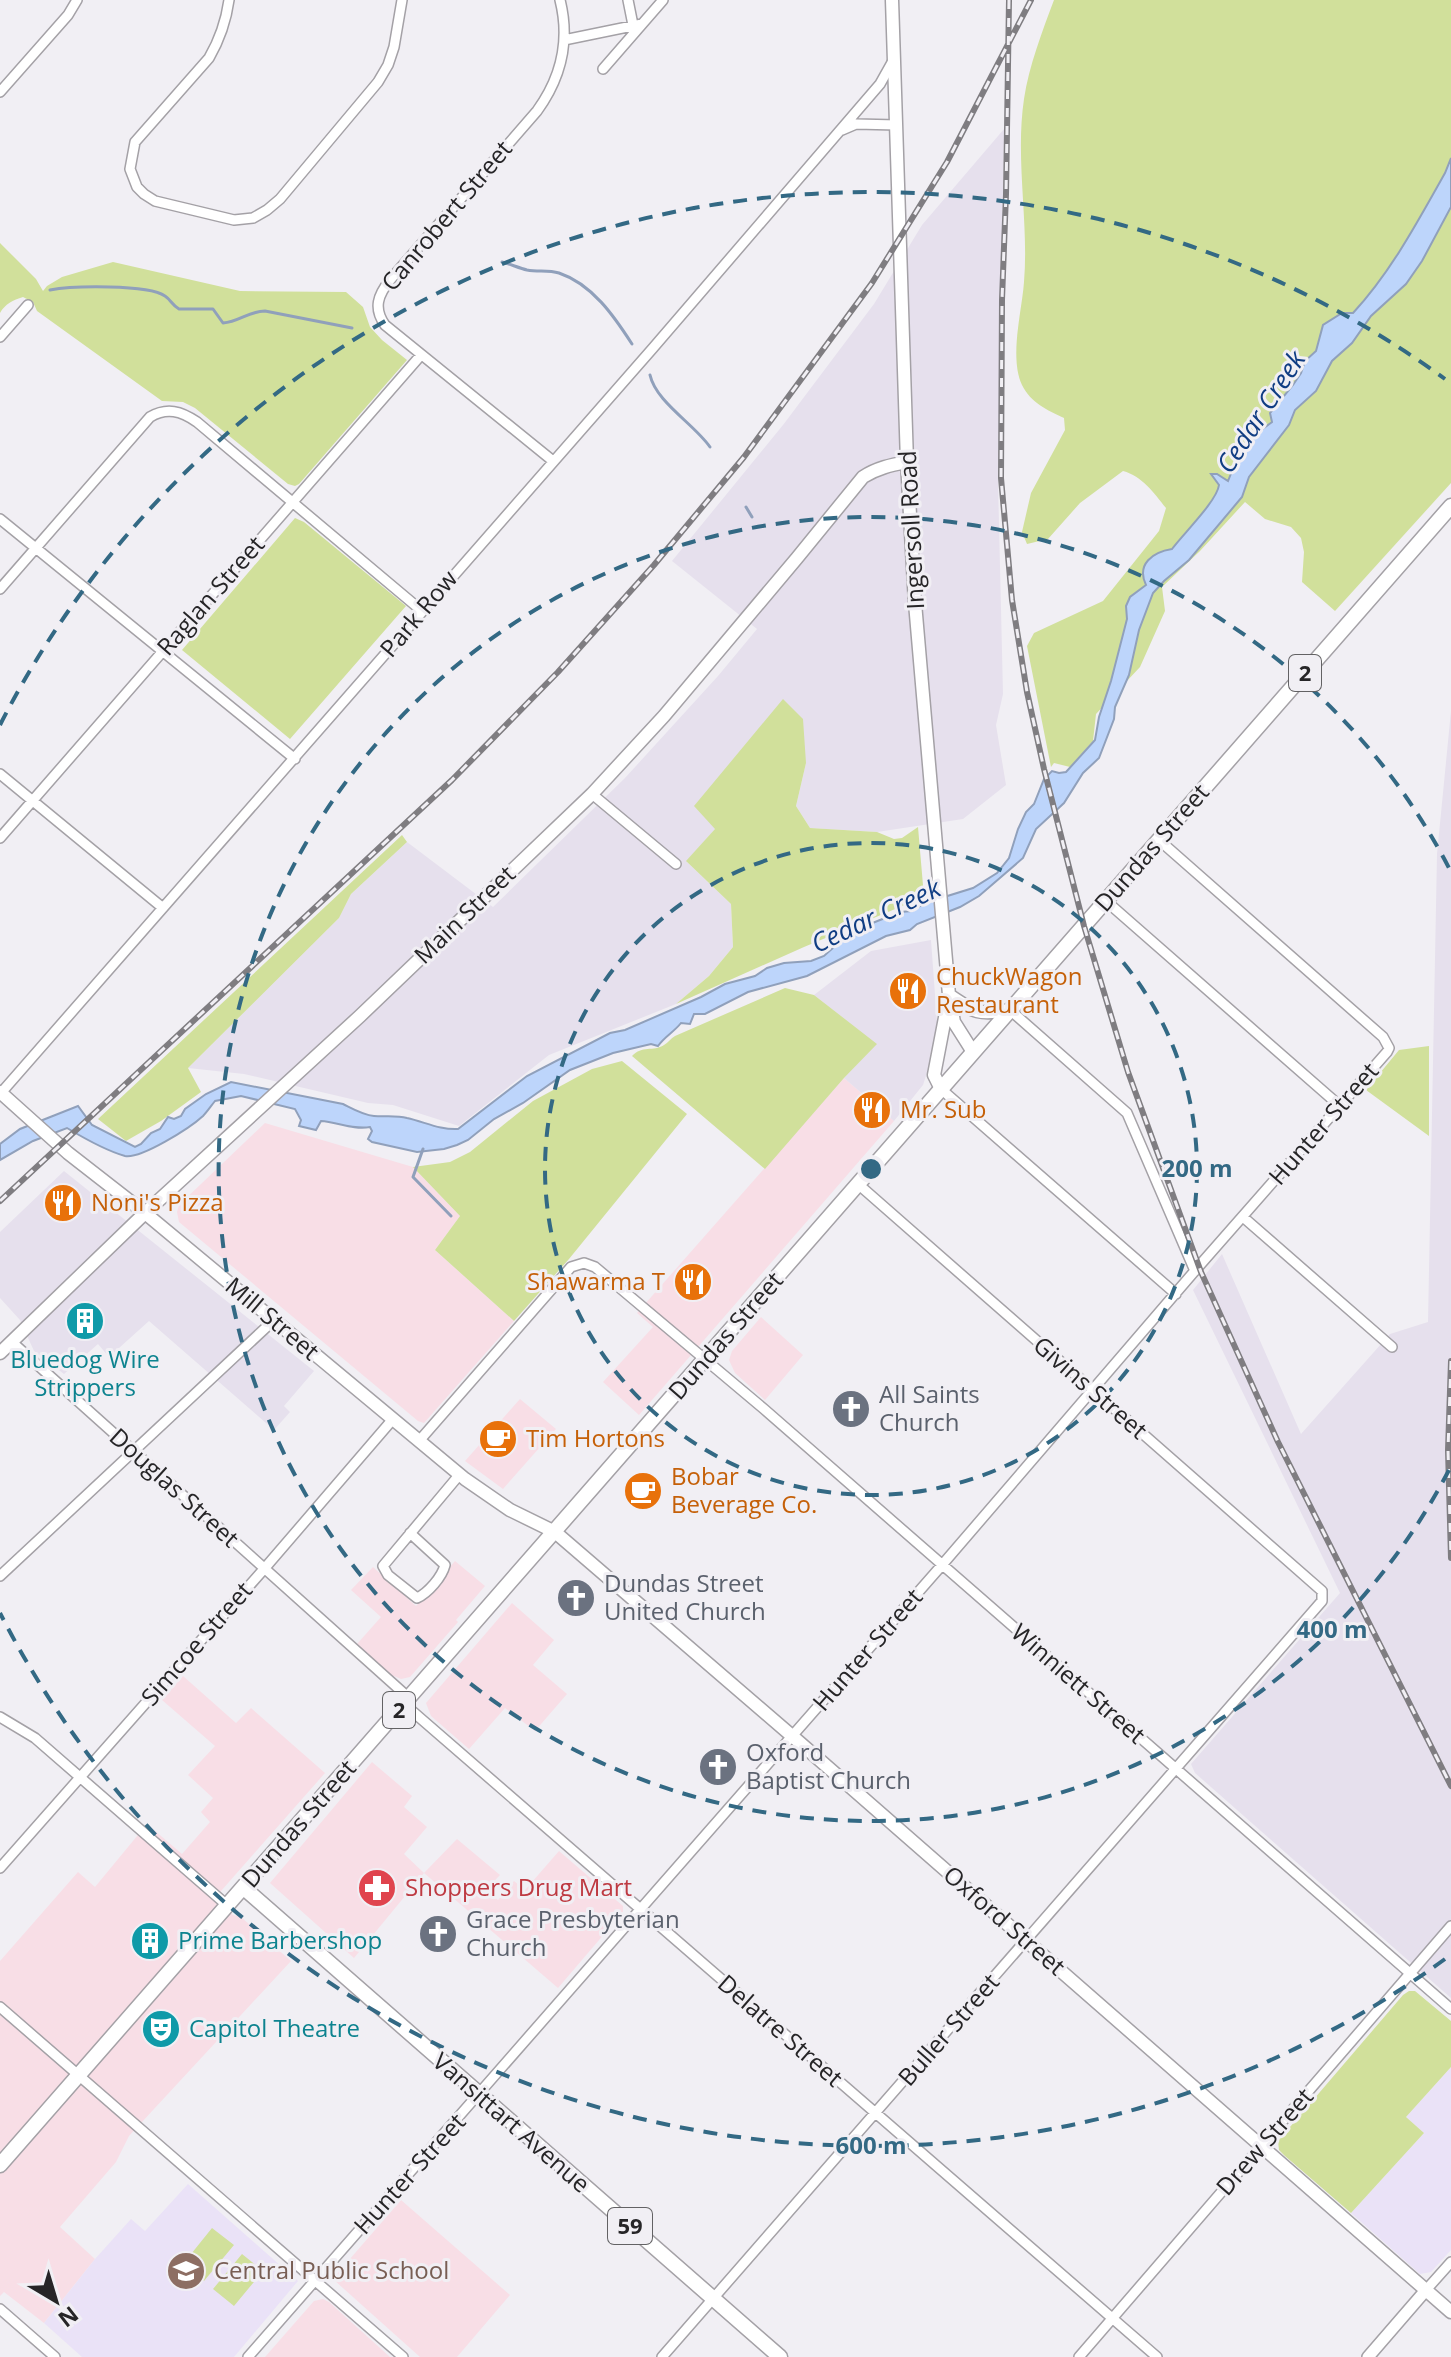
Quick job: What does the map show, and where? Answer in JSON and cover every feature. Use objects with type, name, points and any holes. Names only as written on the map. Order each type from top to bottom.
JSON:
[{"type":"main road","name":"Ingersoll Road","points":[[892,0],[907,462],[915,603],[949,995],[954,1022],[973,1052]]},
{"type":"main road","name":"Main Street","points":[[0,1353],[592,794],[664,716],[863,477],[873,470],[907,462]]},
{"type":"main road","name":"Dundas Street","points":[[0,2165],[1451,506]]},
{"type":"main road","points":[[941,1089],[934,1075],[949,995],[970,1010],[986,1014],[1010,1010]]},
{"type":"main road","name":"Mill Street","points":[[0,1093],[460,1474],[506,1507],[555,1532]]},
{"type":"main road","name":"Oxford Street","points":[[555,1532],[1451,2312]]},
{"type":"main road","name":"Vansittart Avenue","points":[[244,1888],[780,2357]]},
{"type":"street","points":[[2,87],[68,15],[77,0]]},
{"type":"street","points":[[229,0],[225,26],[217,45],[135,142],[130,169],[137,187],[152,199],[234,220],[255,217],[282,197],[372,92],[391,56],[402,0]]},
{"type":"street","name":"Canrobert Street","points":[[553,461],[383,322],[378,307],[380,294],[390,280],[537,111],[557,77],[564,40],[560,0]]},
{"type":"street","points":[[628,0],[638,24]]},
{"type":"street","points":[[603,69],[638,24],[663,0]]},
{"type":"street","points":[[564,40],[638,24]]},
{"type":"street","name":"Park Row","points":[[0,1093],[653,348],[880,84],[895,56]]},
{"type":"street","points":[[836,134],[856,124],[897,125]]},
{"type":"street","points":[[0,337],[28,305]]},
{"type":"street","name":"Raglan Street","points":[[0,838],[421,355]]},
{"type":"street","points":[[0,589],[143,424],[166,410],[180,412],[197,422],[422,611]]},
{"type":"street","points":[[0,519],[295,759]]},
{"type":"street","points":[[0,774],[163,908]]},
{"type":"street","points":[[592,794],[676,864]]},
{"type":"street","name":"Hunter Street","points":[[248,2357],[942,1565],[1389,1048],[1383,1037],[1159,840]]},
{"type":"street","points":[[1106,901],[1340,1106]]},
{"type":"street","points":[[1010,1010],[1127,1113],[1195,1271]]},
{"type":"street","points":[[941,1089],[1176,1294]]},
{"type":"street","name":"Givins Street","points":[[858,1184],[1322,1591]]},
{"type":"street","points":[[1243,1217],[1392,1347]]},
{"type":"street","name":"Winniett Street","points":[[419,1441],[576,1264],[595,1267],[706,1359],[1451,2009]]},
{"type":"street","points":[[0,1576],[274,1320]]},
{"type":"street","name":"Douglas Street","points":[[12,1342],[406,1701]]},
{"type":"street","name":"Simcoe Street","points":[[0,1868],[393,1419]]},
{"type":"street","points":[[410,1533],[445,1565],[443,1572],[417,1598],[395,1581],[383,1568],[384,1563],[460,1474]]},
{"type":"street","name":"Buller Street","points":[[662,2357],[1321,1605],[1322,1591]]},
{"type":"street","name":"Delatre Street","points":[[406,1701],[1157,2357]]},
{"type":"street","points":[[0,1717],[35,1738],[228,1906]]},
{"type":"street","name":"Drew Street","points":[[1079,2357],[1451,1926]]},
{"type":"street","points":[[0,2007],[403,2357]]},
{"type":"street","points":[[1368,2357],[1451,2262]]},
{"type":"street","points":[[0,2309],[55,2357]]},
{"type":"shaded area","points":[[1004,129],[998,481],[1003,694],[996,725],[1006,785],[963,819],[877,832],[810,828],[796,806],[806,763],[715,829],[687,862],[731,904],[733,947],[709,976],[676,1004],[549,1055],[459,1126],[393,1105],[368,1103],[244,1074],[188,1068],[339,918],[351,894],[407,842],[493,907],[625,778],[718,676],[757,629],[672,561],[783,425],[874,304],[922,225]]},
{"type":"shaded area","points":[[1451,711],[1451,1998],[1195,1773],[1191,1764],[1340,1593],[1193,1290],[1222,1254],[1301,1434],[1390,1334],[1428,1322],[1437,854]]},
{"type":"shaded area","points":[[931,940],[937,1022],[933,1053],[923,1085],[894,1121],[844,1078],[876,1044],[814,995],[871,951]]},
{"type":"shaded area","points":[[844,1078],[894,1121],[639,1415],[603,1382],[653,1327],[637,1313]]},
{"type":"shaded area","points":[[265,1123],[413,1167],[460,1216],[435,1250],[514,1321],[424,1423],[179,1222],[179,1205]]},
{"type":"shaded area","points":[[64,1171],[314,1371],[284,1406],[290,1412],[274,1430],[149,1321],[109,1357],[98,1344],[64,1374],[34,1351],[20,1320],[0,1298],[0,1232]]},
{"type":"shaded area","points":[[761,1317],[803,1355],[765,1400],[735,1373],[729,1360],[732,1351]]},
{"type":"shaded area","points":[[520,1399],[556,1429],[503,1489],[465,1461]]},
{"type":"shaded area","points":[[455,1561],[485,1586],[410,1677],[393,1677],[357,1644],[381,1617],[351,1590],[373,1567],[416,1606]]},
{"type":"shaded area","points":[[512,1603],[554,1640],[533,1665],[567,1694],[535,1731],[505,1708],[469,1749],[431,1716],[426,1703]]},
{"type":"shaded area","points":[[183,1676],[236,1723],[251,1708],[325,1773],[214,1899],[233,1915],[241,1917],[291,1961],[129,2136],[116,2162],[60,2227],[95,2259],[44,2323],[4,2292],[0,2296],[0,1961],[78,1872],[95,1887],[147,1824],[182,1854],[210,1822],[201,1812],[213,1798],[188,1775],[215,1746],[162,1700]]},
{"type":"shaded area","points":[[372,1762],[412,1796],[404,1807],[427,1827],[404,1854],[424,1873],[354,1958],[270,1883]]},
{"type":"shaded area","points":[[457,1839],[500,1875],[486,1890],[498,1900],[514,1881],[525,1890],[559,1851],[623,1906],[623,1912],[558,1988],[424,1873]]},
{"type":"shaded area","points":[[1451,2067],[1451,2250],[1431,2272],[1420,2274],[1351,2213],[1424,2133],[1406,2117]]},
{"type":"shaded area","name":"Central Public School","points":[[188,2184],[298,2281],[234,2357],[82,2357],[44,2323],[131,2219],[145,2231]]},
{"type":"shaded area","points":[[401,2200],[510,2295],[457,2357],[420,2357],[334,2280]]},
{"type":"shaded area","points":[[323,2299],[390,2357],[265,2357],[314,2301]]},
{"type":"green space","points":[[1054,0],[1451,0],[1451,483],[1335,611],[1302,582],[1304,552],[1301,538],[1291,527],[1265,519],[1245,502],[1162,587],[1165,611],[1140,667],[1096,714],[1093,741],[1070,767],[1054,763],[1051,767],[1027,646],[1034,633],[1103,601],[1159,531],[1166,508],[1142,481],[1123,471],[1080,503],[1048,539],[1027,544],[1022,532],[1031,493],[1065,430],[1064,418],[1030,397],[1018,374],[1017,361],[1025,260],[1021,168],[1024,99],[1029,74]]},
{"type":"green space","points":[[0,243],[36,279],[43,291],[62,277],[113,262],[240,291],[346,292],[363,307],[370,327],[407,360],[299,484],[288,484],[195,408],[183,402],[162,401],[37,311],[33,302],[19,298],[0,313]]},
{"type":"green space","points":[[295,518],[304,522],[406,606],[290,739],[182,650]]},
{"type":"green space","points":[[783,699],[803,719],[806,763],[796,806],[810,828],[877,832],[894,839],[902,838],[918,827],[924,897],[676,1004],[709,976],[733,947],[731,904],[686,861],[715,829],[694,806]]},
{"type":"green space","points":[[402,835],[407,842],[351,894],[339,918],[188,1068],[201,1092],[126,1141],[98,1119]]},
{"type":"green space","points":[[785,988],[814,995],[877,1044],[765,1169],[632,1056],[660,1047],[675,1036]]},
{"type":"green space","points":[[1429,1046],[1429,1136],[1366,1090],[1399,1050]]},
{"type":"green space","points":[[622,1061],[687,1114],[569,1259],[514,1321],[435,1250],[460,1216],[413,1167],[450,1162],[470,1152],[533,1101],[592,1069]]},
{"type":"green space","points":[[1415,1991],[1451,2021],[1451,2067],[1406,2117],[1424,2133],[1351,2213],[1285,2156],[1279,2150],[1278,2141],[1403,1995]]},
{"type":"green space","points":[[212,2228],[234,2245],[204,2281],[183,2264]]},
{"type":"green space","points":[[242,2254],[263,2271],[234,2306],[213,2289]]},
{"type":"water","name":"Cedar Creek","points":[[1451,158],[1451,207],[1422,261],[1406,284],[1371,316],[1352,343],[1332,361],[1316,391],[1295,410],[1289,425],[1249,477],[1242,497],[1189,560],[1153,593],[1139,630],[1129,675],[1099,758],[1083,773],[1064,803],[1036,829],[1023,858],[979,896],[910,930],[886,936],[807,976],[748,992],[705,1014],[694,1014],[690,1024],[681,1023],[658,1046],[651,1044],[613,1053],[570,1070],[494,1119],[468,1140],[444,1149],[417,1152],[372,1142],[368,1139],[372,1131],[370,1127],[321,1121],[316,1130],[299,1126],[301,1120],[295,1109],[241,1096],[215,1101],[188,1128],[132,1156],[110,1151],[67,1128],[33,1141],[0,1160],[0,1144],[20,1129],[78,1106],[92,1125],[135,1147],[160,1129],[168,1117],[174,1119],[181,1116],[185,1109],[206,1094],[231,1082],[343,1104],[370,1115],[403,1117],[458,1129],[527,1076],[610,1033],[625,1030],[725,984],[755,976],[767,968],[824,956],[843,939],[865,926],[973,888],[997,873],[1009,858],[1018,829],[1026,812],[1034,804],[1044,779],[1052,771],[1066,772],[1095,740],[1127,619],[1126,606],[1130,597],[1146,585],[1143,571],[1148,560],[1172,549],[1206,508],[1219,485],[1211,474],[1228,481],[1238,456],[1272,422],[1270,413],[1293,385],[1305,361],[1316,351],[1323,325],[1342,313],[1353,313],[1380,281],[1414,228]]},
{"type":"waterway","points":[[502,262],[571,278],[592,293],[610,312],[632,344]]},
{"type":"waterway","points":[[50,290],[91,287],[143,289],[165,296],[179,309],[213,309],[223,323],[265,311],[352,328]]},
{"type":"waterway","points":[[650,375],[667,404],[710,447]]},
{"type":"waterway","points":[[746,507],[752,517]]},
{"type":"waterway","points":[[423,1149],[413,1177],[451,1216]]},
{"type":"railway","points":[[1009,0],[1001,478],[1012,600],[1044,769],[1084,926],[1128,1072],[1201,1272],[1278,1442],[1451,1786]]},
{"type":"railway","points":[[0,1201],[452,780],[558,672],[654,565],[744,457],[872,283],[947,162],[1031,0]]},
{"type":"railway","points":[[1451,1361],[1448,1450],[1451,1558]]},
{"type":"place","name":"ChuckWagon Restaurant","points":[[908,991]]},
{"type":"place","name":"Mr. Sub","points":[[872,1110]]},
{"type":"place","name":"Noni's Pizza","points":[[63,1203]]},
{"type":"place","name":"Shawarma T","points":[[693,1282]]},
{"type":"place","name":"Bluedog Wire Strippers","points":[[85,1321]]},
{"type":"place","name":"All Saints Church","points":[[851,1409]]},
{"type":"place","name":"Tim Hortons","points":[[498,1439]]},
{"type":"place","name":"Bobar Beverage Co.","points":[[643,1491]]},
{"type":"place","name":"Dundas Street United Church","points":[[576,1598]]},
{"type":"place","name":"Oxford Baptist Church","points":[[718,1767]]},
{"type":"place","name":"Shoppers Drug Mart","points":[[377,1888]]},
{"type":"place","name":"Grace Presbyterian Church","points":[[438,1934]]},
{"type":"place","name":"Prime Barbershop","points":[[150,1941]]},
{"type":"place","name":"Capitol Theatre","points":[[161,2029]]},
{"type":"place","name":"Central Public School","points":[[186,2271]]}]
